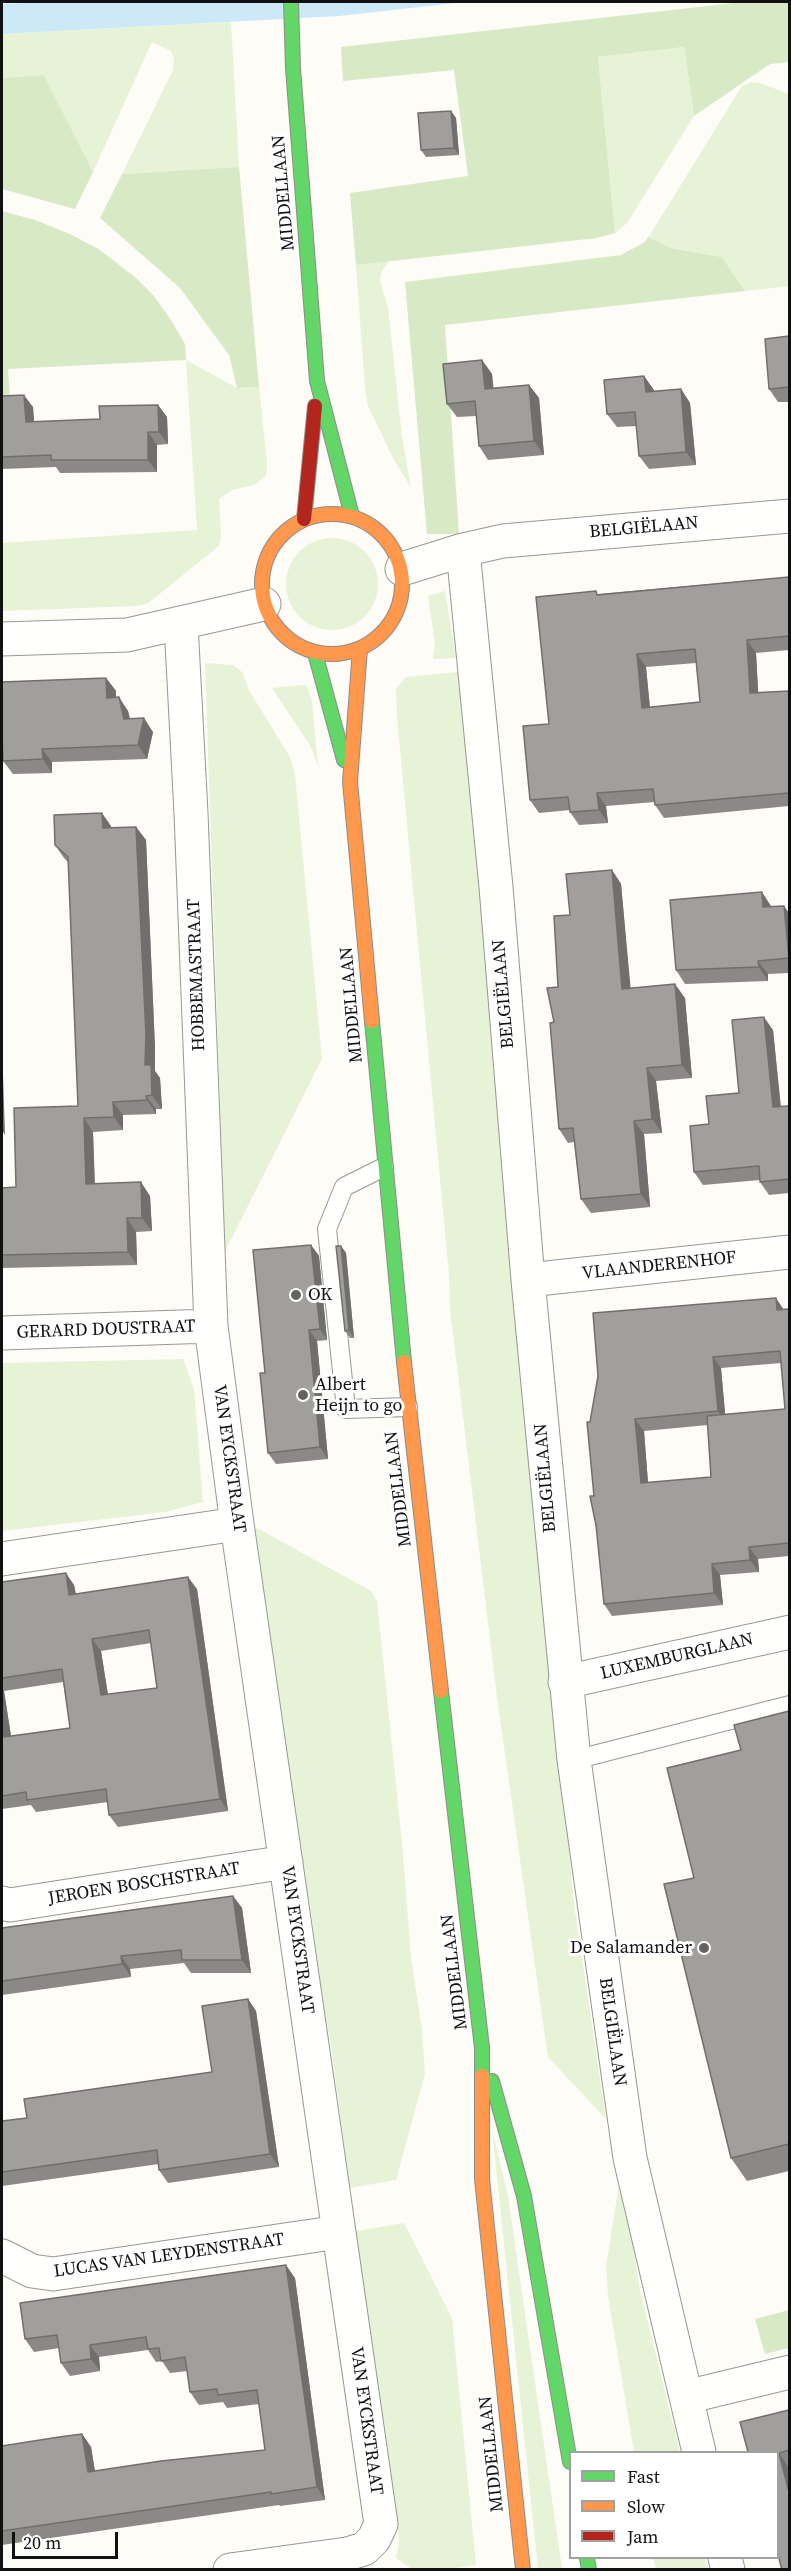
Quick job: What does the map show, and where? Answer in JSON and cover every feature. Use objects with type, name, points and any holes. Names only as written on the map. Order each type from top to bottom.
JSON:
[{"type":"main road","name":"MIDDELLAAN","points":[[291,2],[292,68],[318,381],[352,516]]},
{"type":"main road","name":"MIDDELLAAN","points":[[304,519],[318,381]]},
{"type":"main road","points":[[326,514],[352,516],[370,524],[389,542],[402,569],[400,606],[381,636],[360,650],[337,655],[315,653],[292,643],[273,622],[264,603],[264,564],[285,531],[304,519],[326,514]]},
{"type":"main road","name":"MIDDELLAAN","points":[[360,650],[350,782],[408,1407],[482,2048],[482,2179],[522,2570]]},
{"type":"main road","name":"MIDDELLAAN","points":[[315,653],[350,782]]},
{"type":"main road","name":"MIDDELLAAN","points":[[482,2048],[521,2184],[569,2456]]},
{"type":"street","name":"BELGIËLAAN","points":[[402,569],[463,550],[503,541],[789,516]]},
{"type":"street","name":"BELGIËLAAN","points":[[463,550],[496,887],[528,1280],[574,1760],[630,2158],[699,2451]]},
{"type":"street","points":[[2,639],[127,635],[264,603]]},
{"type":"street","name":"HOBBEMASTRAAT","points":[[181,624],[211,1326]]},
{"type":"street","name":"VLAANDERENHOF","points":[[528,1280],[789,1252]]},
{"type":"street","name":"GERARD DOUSTRAAT","points":[[2,1333],[211,1326]]},
{"type":"street","name":"VAN EYCKSTRAAT","points":[[211,1326],[237,1524],[381,2524],[374,2539],[364,2549],[346,2554],[230,2570]]},
{"type":"street","points":[[2,1559],[237,1524]]},
{"type":"street","name":"LUXEMBURGLAAN","points":[[565,1682],[789,1632]]},
{"type":"street","name":"JEROEN BOSCHSTRAAT","points":[[2,1903],[10,1905],[286,1862]]},
{"type":"street","name":"LUCAS VAN LEYDENSTRAAT","points":[[2,2256],[32,2271],[53,2274],[339,2232]]},
{"type":"street","points":[[686,2397],[789,2372]]},
{"type":"lane","points":[[384,1167],[344,1187],[327,1229],[346,1409],[408,1407]]},
{"type":"lane","points":[[574,1760],[789,1705]]},
{"type":"green space","points":[[743,2],[789,2],[789,62],[770,64],[694,116],[684,47],[598,57],[615,233],[597,238],[356,265],[350,193],[468,176],[454,70],[343,81],[341,47]]},
{"type":"green space","points":[[231,22],[239,167],[122,174],[173,70],[174,59],[171,51],[152,42],[93,172],[44,75],[2,78],[2,34]]},
{"type":"green space","points":[[684,47],[694,116],[627,223],[615,233],[598,57]]},
{"type":"green space","points":[[44,75],[93,172],[75,209],[2,189],[2,78]]},
{"type":"green space","points":[[751,82],[789,94],[789,286],[745,291],[722,257],[670,248],[648,238],[742,86]]},
{"type":"green space","points":[[239,167],[259,387],[237,388],[229,355],[180,288],[100,218],[122,174]]},
{"type":"green space","points":[[2,211],[35,220],[70,234],[100,250],[136,278],[154,296],[171,320],[185,344],[186,360],[8,369],[11,413],[2,414]]},
{"type":"green space","points":[[648,237],[670,248],[722,257],[745,291],[445,325],[459,534],[427,534],[405,282],[621,255],[645,242]]},
{"type":"green space","points":[[389,260],[381,273],[380,280],[388,308],[402,437],[411,488],[393,458],[368,406],[365,388],[356,265]]},
{"type":"green space","points":[[186,360],[237,388],[259,387],[267,463],[266,476],[254,485],[232,490],[219,499],[221,536],[219,546],[147,604],[2,611],[2,543],[197,530]]},
{"type":"green space","points":[[332,538],[350,541],[365,551],[375,566],[378,584],[375,602],[365,617],[350,627],[332,630],[314,627],[299,617],[289,602],[286,584],[289,566],[299,551],[314,541]]},
{"type":"green space","points":[[445,591],[456,658],[433,659],[435,644],[428,596]]},
{"type":"green space","points":[[205,663],[233,665],[242,672],[250,692],[290,757],[295,775],[322,1059],[225,1251]]},
{"type":"green space","points":[[458,672],[469,745],[554,1704],[575,1911],[606,2119],[548,2057],[497,1697],[450,1309],[449,1275],[396,689],[406,677]]},
{"type":"green space","points":[[306,685],[312,701],[318,766],[311,747],[272,688]]},
{"type":"green space","points":[[183,1359],[194,1389],[203,1502],[165,1512],[2,1531],[2,1363]]},
{"type":"green space","points":[[255,1527],[371,1591],[377,1601],[402,1843],[411,1957],[422,2030],[425,2074],[396,2180],[350,2188],[330,2039],[322,1998],[317,1988],[318,1965],[310,1905],[302,1870]]},
{"type":"green space","points":[[492,2129],[508,2196],[562,2569],[538,2569]]},
{"type":"green space","points":[[619,2185],[630,2225],[640,2291],[680,2451],[634,2451],[608,2296],[606,2266]]},
{"type":"green space","points":[[404,2223],[452,2318],[476,2565],[446,2569],[412,2569],[396,2558],[399,2541],[397,2515],[381,2426],[356,2231]]},
{"type":"green space","points":[[789,2310],[789,2348],[765,2354],[755,2319]]},
{"type":"green space","points":[[653,2559],[705,2559],[708,2569],[656,2569]]},
{"type":"water","points":[[38,2],[465,2],[339,16],[2,34],[2,4]]},
{"type":"building","points":[[451,111],[454,148],[421,150],[418,113]]},
{"type":"building","points":[[789,336],[789,387],[769,389],[765,339]]},
{"type":"building","points":[[482,360],[485,389],[529,385],[534,441],[479,446],[475,401],[447,404],[443,364]]},
{"type":"building","points":[[644,376],[646,392],[681,389],[686,452],[639,456],[635,412],[607,414],[604,380]]},
{"type":"building","points":[[24,395],[26,422],[100,419],[99,406],[158,405],[159,432],[148,432],[148,460],[51,460],[51,455],[2,457],[2,396]]},
{"type":"building","points":[[789,577],[789,636],[747,640],[750,693],[789,691],[789,793],[655,805],[653,789],[597,793],[599,810],[570,812],[568,797],[530,800],[523,726],[549,724],[536,597],[596,591],[597,595]],"holes":[[[695,649],[700,702],[642,708],[637,654]]]},
{"type":"building","points":[[106,678],[107,698],[119,697],[124,719],[144,718],[138,745],[42,749],[43,759],[3,761],[2,682]]},
{"type":"building","points":[[102,813],[103,828],[136,827],[146,1035],[145,1065],[151,1065],[152,1095],[146,1096],[147,1100],[113,1102],[114,1117],[84,1118],[86,1184],[141,1182],[142,1218],[127,1218],[128,1252],[2,1255],[2,1188],[16,1187],[14,1108],[78,1106],[68,857],[55,845],[54,815]]},
{"type":"building","points":[[612,870],[622,989],[675,984],[682,1065],[647,1068],[652,1119],[634,1121],[641,1194],[581,1199],[573,1128],[559,1129],[550,1023],[554,1022],[547,988],[558,987],[554,916],[570,915],[566,874]]},
{"type":"building","points":[[762,892],[763,907],[784,906],[789,958],[758,961],[759,967],[676,970],[670,900]]},
{"type":"building","points":[[764,1017],[773,1107],[789,1106],[789,1179],[760,1182],[759,1166],[694,1172],[690,1126],[709,1124],[706,1096],[739,1093],[732,1020]]},
{"type":"building","points":[[311,1245],[320,1329],[309,1330],[320,1447],[268,1453],[260,1373],[265,1373],[253,1250]]},
{"type":"building","points":[[336,1246],[341,1246],[349,1330],[345,1331]]},
{"type":"building","points":[[776,1298],[777,1310],[789,1309],[789,1543],[749,1547],[750,1560],[712,1564],[714,1593],[604,1604],[596,1525],[590,1496],[594,1496],[587,1422],[590,1422],[598,1376],[593,1313]],"holes":[[[780,1351],[785,1409],[707,1416],[711,1477],[641,1483],[635,1419],[718,1411],[713,1357]]]},
{"type":"building","points":[[66,1573],[69,1595],[188,1577],[220,1799],[109,1815],[106,1789],[27,1800],[26,1792],[2,1796],[2,1718],[4,1737],[70,1728],[62,1669],[2,1678],[2,1582]],"holes":[[[149,1630],[157,1688],[101,1695],[92,1639]]]},
{"type":"building","points":[[789,1711],[789,2144],[731,2158],[664,1884],[694,1878],[667,1768],[741,1750],[734,1725]]},
{"type":"building","points":[[233,1896],[242,1960],[182,1960],[181,1950],[121,1956],[122,1964],[2,1981],[2,1928]]},
{"type":"building","points":[[248,1999],[270,2154],[159,2170],[157,2150],[2,2172],[2,2121],[27,2118],[24,2099],[212,2072],[202,2006]]},
{"type":"building","points":[[286,2265],[317,2487],[2,2531],[2,2446],[82,2434],[88,2472],[161,2461],[265,2450],[257,2390],[218,2395],[217,2389],[190,2392],[185,2357],[161,2361],[159,2348],[148,2349],[146,2337],[90,2345],[91,2359],[61,2363],[57,2335],[25,2339],[20,2303]]},
{"type":"building","points":[[789,2410],[789,2450],[779,2453],[779,2451],[748,2451],[740,2422]]},
{"type":"building","points":[[779,2453],[789,2492],[789,2570],[782,2570],[779,2559]]},
{"type":"traffic: fast","points":[[291,2],[293,68],[317,381],[352,516]]},
{"type":"traffic: fast","points":[[315,653],[344,760]]},
{"type":"traffic: fast","points":[[372,1021],[404,1362]]},
{"type":"traffic: fast","points":[[441,1691],[482,2048],[482,2076]]},
{"type":"traffic: fast","points":[[492,2081],[524,2196],[569,2456]]},
{"type":"traffic: fast","points":[[587,2559],[589,2570]]},
{"type":"traffic: slow","points":[[332,514],[359,519],[381,535],[397,557],[402,584],[397,611],[381,633],[359,649],[332,654],[305,649],[283,633],[267,611],[262,584],[267,557],[283,535],[305,519],[332,514]]},
{"type":"traffic: slow","points":[[360,649],[350,782],[372,1021]]},
{"type":"traffic: slow","points":[[404,1362],[441,1691]]},
{"type":"traffic: slow","points":[[482,2076],[482,2179],[523,2570]]},
{"type":"traffic: jam","points":[[304,519],[315,406]]},
{"type":"place","name":"OK","points":[[296,1295]]},
{"type":"place","name":"Albert Heijn to go","points":[[303,1395]]},
{"type":"place","name":"De Salamander","points":[[704,1948]]}]
